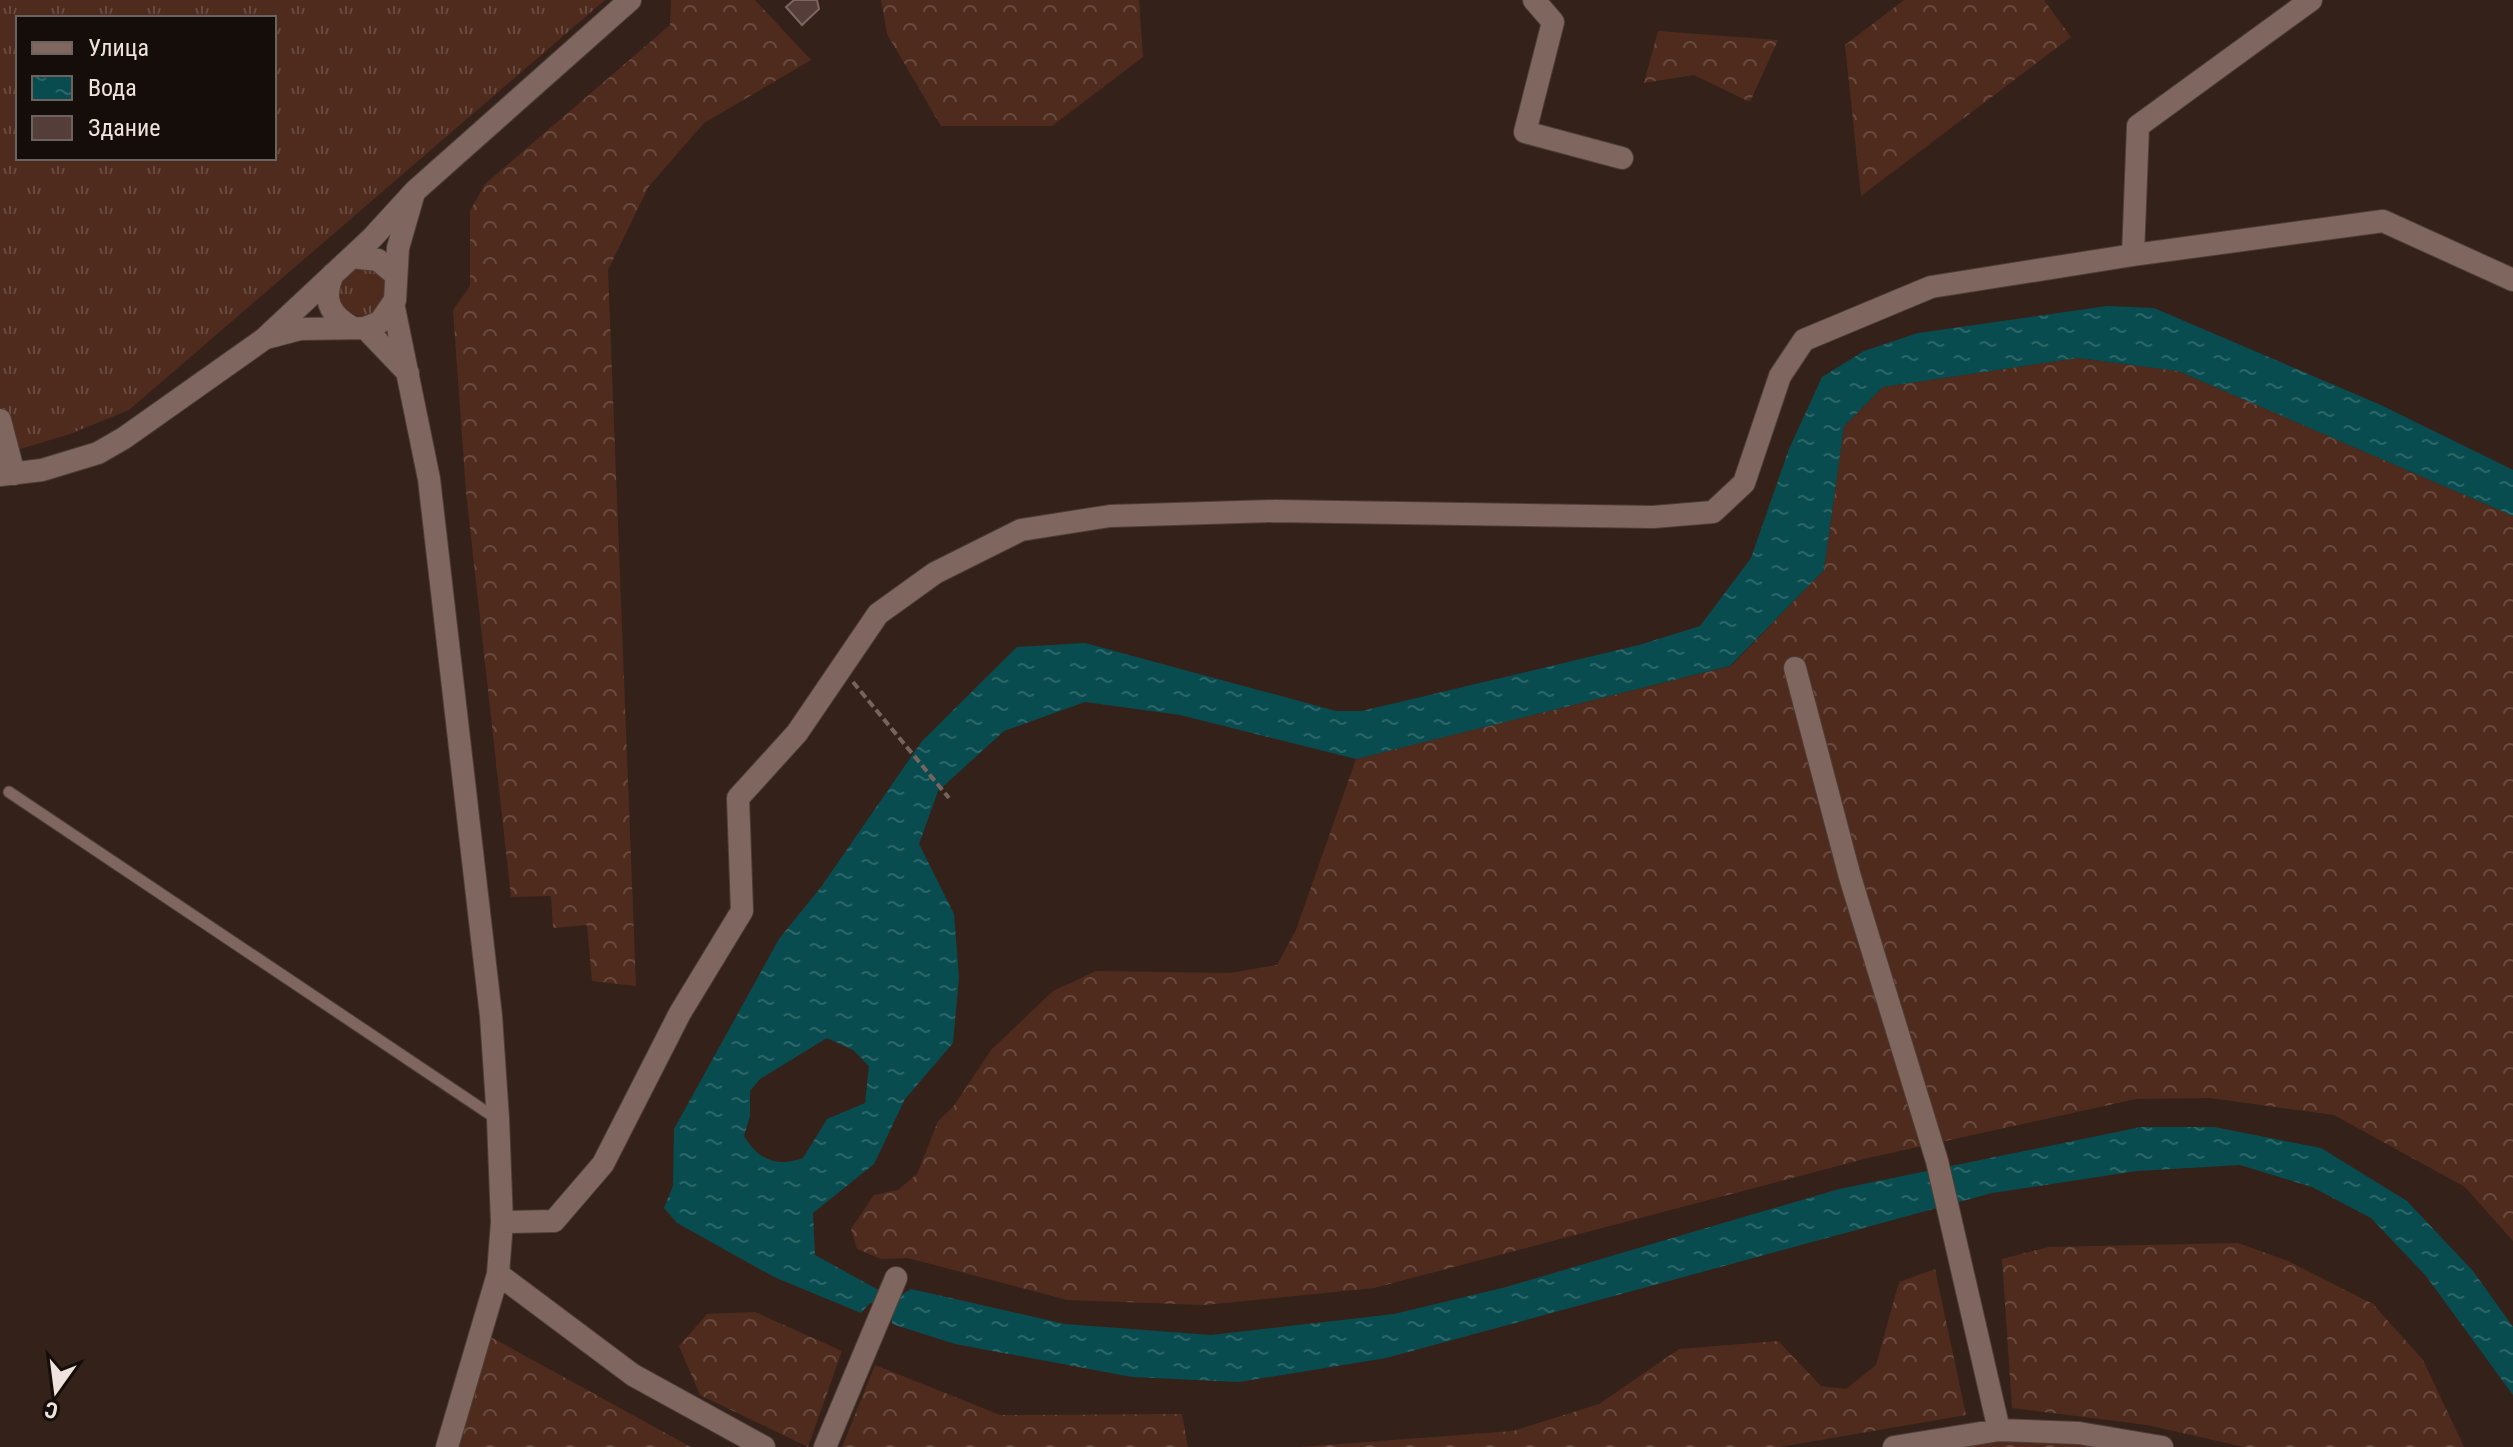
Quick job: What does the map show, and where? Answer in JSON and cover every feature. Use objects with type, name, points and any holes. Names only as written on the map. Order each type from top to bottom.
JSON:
[{"type":"street","points":[[0,420],[7,474],[74,462],[124,438],[264,339],[352,257],[415,191],[630,0]]},
{"type":"street","points":[[1534,0],[1553,22],[1525,132],[1622,158]]},
{"type":"street","points":[[2133,255],[2138,126],[2311,0]]},
{"type":"street","points":[[415,191],[398,248],[393,303],[429,479],[491,1016],[502,1222],[498,1274],[447,1447]]},
{"type":"street","points":[[502,1222],[554,1221],[603,1164],[680,1013],[742,911],[738,798],[797,733],[878,614],[935,573],[1021,530],[1110,516],[1275,511],[1653,517],[1713,512],[1744,483],[1780,376],[1804,340],[1931,287],[2133,255],[2383,221],[2513,280]]},
{"type":"street","points":[[352,257],[378,260],[396,275]]},
{"type":"street","points":[[333,273],[327,286],[330,309],[339,320],[359,328],[409,374]]},
{"type":"street","points":[[264,339],[300,329],[359,328],[380,322],[393,303]]},
{"type":"street","points":[[1795,668],[1850,877],[1937,1161],[1999,1430]]},
{"type":"street","points":[[498,1274],[633,1375],[764,1447]]},
{"type":"street","points":[[825,1447],[896,1278]]},
{"type":"street","points":[[1894,1447],[1999,1430],[2079,1433],[2162,1447]]},
{"type":"lane","points":[[9,792],[498,1119]]},
{"type":"path","points":[[841,668],[949,798]]},
{"type":"green space","points":[[0,0],[605,0],[129,410],[70,434],[0,455]]},
{"type":"green space","points":[[671,0],[755,0],[811,60],[704,123],[649,186],[608,270],[636,986],[592,981],[587,925],[553,928],[551,896],[511,897],[466,492],[453,310],[470,286],[470,211],[485,184],[670,25]]},
{"type":"green space","points":[[881,0],[1139,0],[1143,57],[1052,126],[941,126],[887,34]]},
{"type":"green space","points":[[1904,0],[2044,0],[2071,37],[1861,196],[1845,45]]},
{"type":"green space","points":[[1658,31],[1778,40],[1750,102],[1694,75],[1644,83]]},
{"type":"green space","points":[[362,266],[380,273],[387,291],[380,309],[362,316],[344,309],[337,291],[344,273]]},
{"type":"green space","points":[[2078,358],[2178,371],[2513,516],[2513,1241],[2465,1187],[2334,1115],[2210,1098],[2136,1099],[1868,1158],[1374,1288],[1204,1305],[1067,1300],[908,1258],[881,1259],[857,1249],[851,1229],[874,1195],[898,1190],[917,1174],[938,1121],[953,1107],[991,1050],[1053,991],[1096,971],[1230,973],[1277,965],[1296,930],[1356,759],[1731,666],[1824,570],[1844,426],[1883,387]]},
{"type":"green space","points":[[2238,1243],[2288,1261],[2373,1304],[2423,1360],[2464,1447],[2244,1447],[2147,1425],[2012,1408],[2002,1259],[2049,1247]]},
{"type":"green space","points":[[1935,1269],[1966,1415],[1780,1447],[1300,1447],[1513,1431],[1599,1404],[1679,1349],[1778,1341],[1821,1386],[1846,1389],[1876,1365],[1899,1282]]},
{"type":"green space","points":[[755,1312],[842,1351],[808,1447],[700,1395],[679,1346],[707,1314]]},
{"type":"green space","points":[[489,1336],[691,1447],[447,1447]]},
{"type":"green space","points":[[875,1365],[1000,1415],[1182,1414],[1188,1447],[842,1447]]},
{"type":"green space","points":[[1990,1432],[2154,1447],[1897,1447]]},
{"type":"water","points":[[2107,306],[2154,308],[2381,405],[2513,470],[2513,516],[2178,371],[2078,358],[1883,387],[1844,426],[1824,570],[1730,666],[1356,759],[1180,715],[1085,702],[1004,731],[938,791],[919,844],[954,914],[959,977],[953,1043],[905,1099],[874,1164],[813,1213],[815,1255],[895,1299],[911,1289],[1065,1324],[1211,1335],[1394,1314],[1506,1287],[1839,1189],[2141,1127],[2214,1127],[2321,1148],[2407,1201],[2473,1271],[2513,1327],[2513,1395],[2426,1276],[2371,1218],[2312,1187],[2240,1165],[2137,1171],[1992,1193],[1386,1358],[1239,1382],[1132,1377],[955,1344],[892,1324],[891,1308],[870,1303],[861,1313],[774,1277],[677,1223],[664,1208],[673,1186],[674,1129],[779,939],[821,887],[922,741],[1017,647],[1085,643],[1336,711],[1362,711],[1639,645],[1700,626],[1751,558],[1789,449],[1822,377],[1864,351],[1918,333]],"holes":[[[827,1038],[853,1050],[869,1066],[865,1103],[827,1119],[803,1158],[776,1161],[755,1151],[744,1136],[750,1116],[750,1091],[760,1079]]]},
{"type":"building","points":[[794,0],[817,0],[819,9],[802,25],[786,7]]}]
